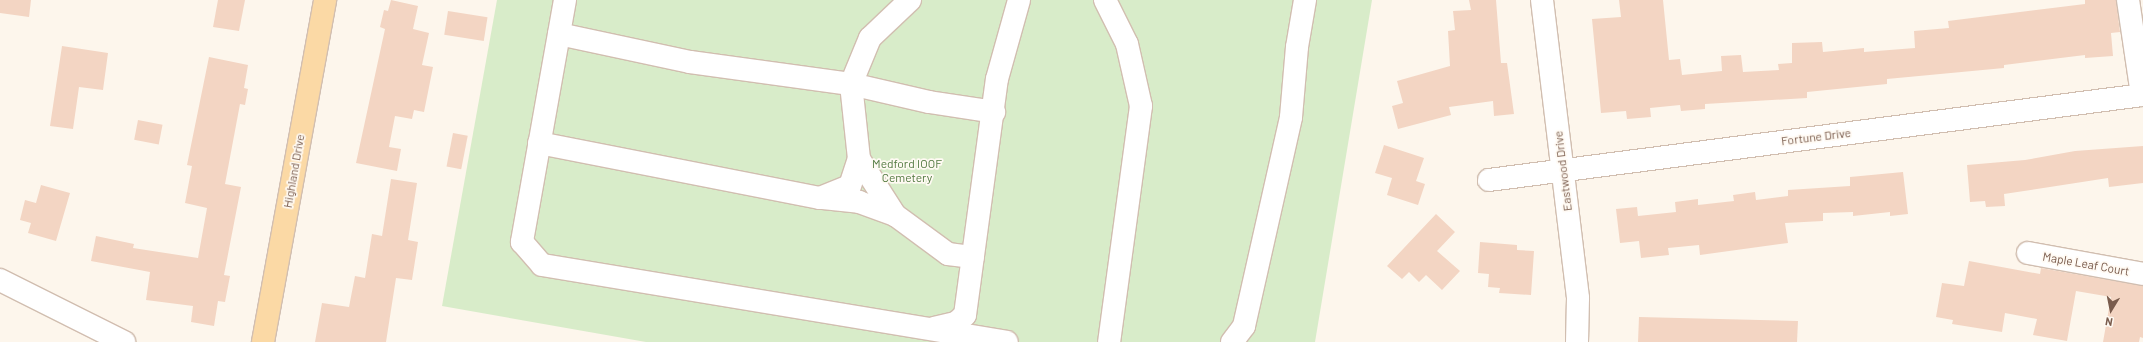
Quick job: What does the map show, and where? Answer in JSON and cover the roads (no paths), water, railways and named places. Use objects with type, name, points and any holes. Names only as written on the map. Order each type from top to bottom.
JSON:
[{"type":"main road","name":"Highland Drive","points":[[263,342],[324,0]]},
{"type":"street","points":[[565,0],[522,242],[542,265],[1007,342]]},
{"type":"street","points":[[820,198],[850,186],[859,159],[851,84],[870,38],[910,0]]},
{"type":"street","points":[[931,329],[956,323],[965,314],[994,112],[997,79],[1019,0]]},
{"type":"street","points":[[1105,0],[1127,44],[1140,106],[1109,342]]},
{"type":"street","points":[[1232,342],[1244,326],[1291,117],[1297,46],[1305,0]]},
{"type":"street","name":"Eastwood Drive","points":[[1542,0],[1578,298],[1577,342]]},
{"type":"street","points":[[2128,0],[2142,95]]},
{"type":"street","points":[[559,34],[690,62],[851,84],[929,102],[994,112]]},
{"type":"street","name":"Fortune Drive","points":[[1489,180],[2142,95]]},
{"type":"street","points":[[540,143],[820,198],[859,202],[895,215],[948,254],[973,257]]},
{"type":"street","points":[[859,159],[895,215]]},
{"type":"street","name":"Maple Leaf Court","points":[[2028,253],[2143,274]]},
{"type":"street","points":[[0,280],[124,342]]},
{"type":"park label","name":"Medford IOOF Cemetery","points":[[907,171]]}]
